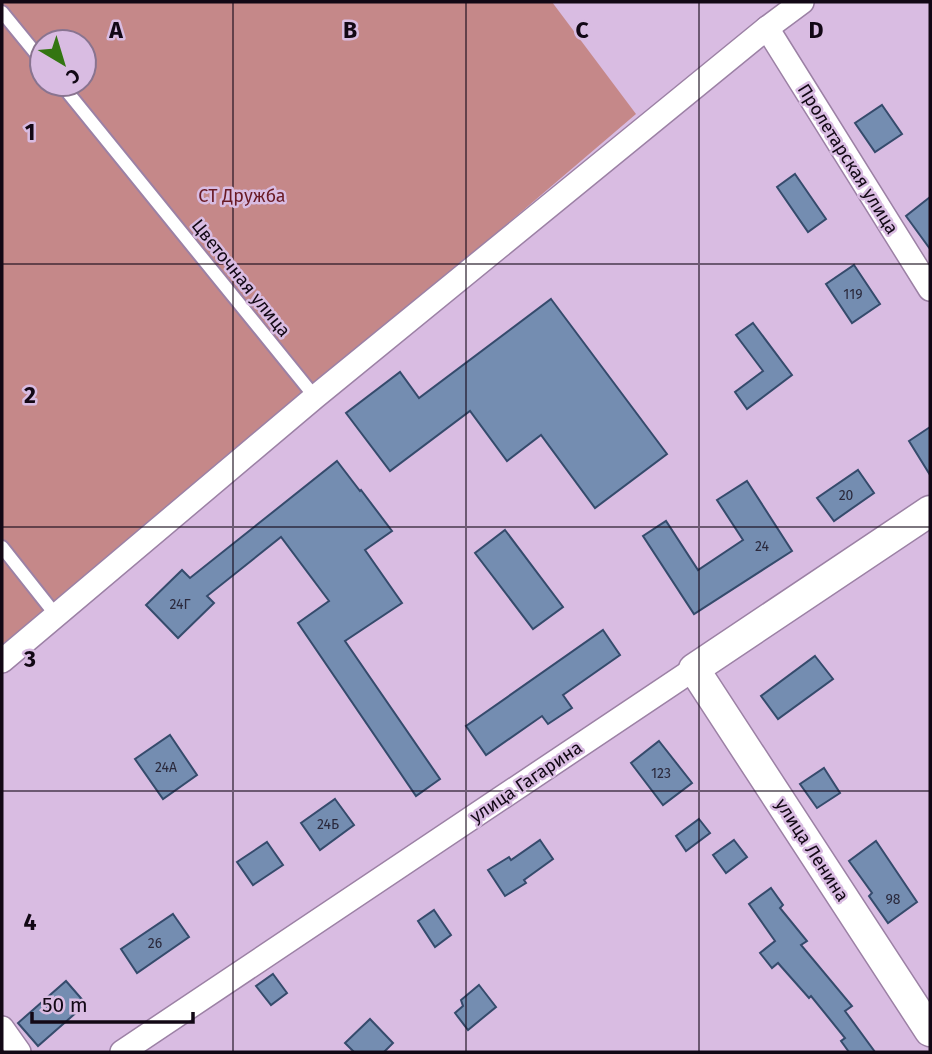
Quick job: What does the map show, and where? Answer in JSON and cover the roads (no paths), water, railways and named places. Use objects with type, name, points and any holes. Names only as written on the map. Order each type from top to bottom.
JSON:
[{"type":"street","points":[[2,661],[315,397],[802,2]]},
{"type":"street","name":"Пролетарская улица","points":[[767,28],[930,289]]},
{"type":"street","name":"улица Гагарина","points":[[122,1052],[930,511]]},
{"type":"street","name":"улица Ленина","points":[[694,669],[930,1031]]},
{"type":"street","points":[[2,1028],[19,1052]]},
{"type":"lane","points":[[2,12],[28,44]]},
{"type":"lane","name":"Цветочная улица","points":[[72,98],[315,397]]},
{"type":"lane","points":[[2,547],[55,614]]},
{"type":"park label","name":"СТ Дружба","points":[[242,196]]}]
